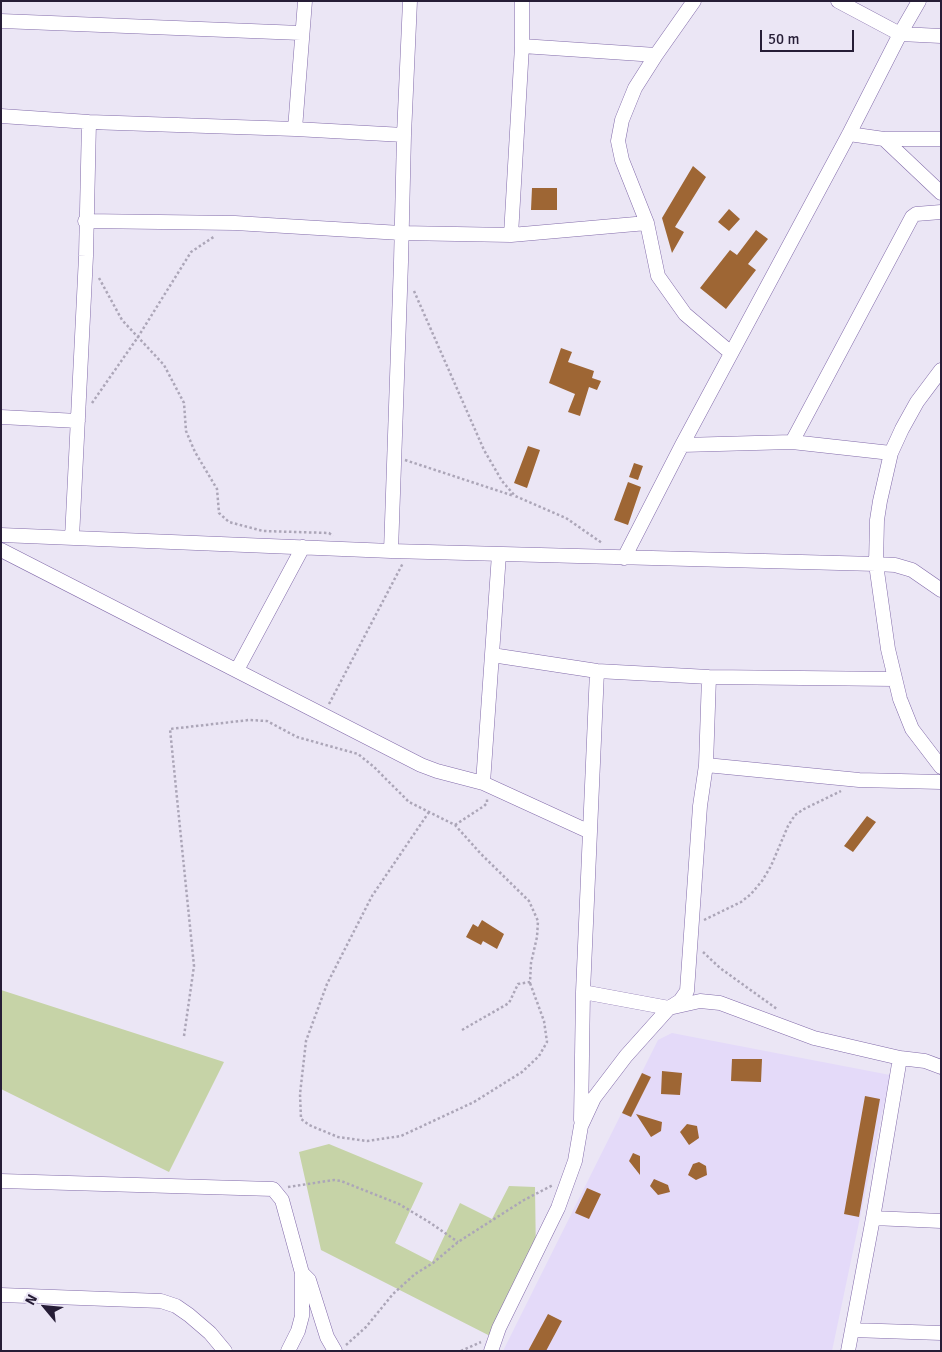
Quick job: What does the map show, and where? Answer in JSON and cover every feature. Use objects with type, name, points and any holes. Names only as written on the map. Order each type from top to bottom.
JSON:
[{"type":"street","points":[[295,129],[305,1]]},
{"type":"street","points":[[391,550],[410,1]]},
{"type":"street","points":[[511,234],[522,46],[522,1]]},
{"type":"street","points":[[694,1],[656,55],[636,88],[622,120],[618,141],[622,160],[646,222],[658,276],[685,314],[731,353]]},
{"type":"street","points":[[838,1],[900,34],[941,36]]},
{"type":"street","points":[[624,558],[682,445],[919,1]]},
{"type":"street","points":[[1,21],[301,33]]},
{"type":"street","points":[[522,46],[656,55]]},
{"type":"street","points":[[1,116],[89,122],[295,129],[404,135]]},
{"type":"street","points":[[72,538],[86,256],[85,221],[89,122]]},
{"type":"street","points":[[849,134],[884,139],[941,139]]},
{"type":"street","points":[[884,139],[941,193]]},
{"type":"street","points":[[792,442],[912,216],[941,212]]},
{"type":"street","points":[[85,221],[235,223],[401,232],[511,234],[646,222]]},
{"type":"street","points":[[941,370],[917,402],[891,454],[877,520],[876,564],[885,633],[894,679],[905,714],[912,729],[941,767]]},
{"type":"street","points":[[1,417],[78,421]]},
{"type":"street","points":[[682,445],[792,442],[891,454]]},
{"type":"street","points":[[1,536],[500,554],[895,565],[912,570],[941,590]]},
{"type":"street","points":[[237,670],[302,546]]},
{"type":"street","points":[[1,550],[421,765],[483,783],[590,832]]},
{"type":"street","points":[[483,783],[500,554]]},
{"type":"street","points":[[492,656],[597,671],[709,677],[894,679]]},
{"type":"street","points":[[491,1351],[496,1335],[558,1208],[575,1161],[581,1126],[583,992],[597,671]]},
{"type":"street","points":[[581,1126],[594,1098],[610,1075],[669,1008],[680,1001],[687,991],[690,926],[700,806],[706,765],[709,677]]},
{"type":"street","points":[[706,765],[859,780],[941,782]]},
{"type":"street","points":[[583,992],[669,1008],[700,1002],[720,1003],[814,1038],[900,1058],[925,1061],[941,1067]]},
{"type":"street","points":[[848,1351],[900,1058]]},
{"type":"street","points":[[1,1180],[273,1189],[282,1200],[302,1272],[302,1316],[298,1331],[288,1351]]},
{"type":"street","points":[[873,1218],[941,1222]]},
{"type":"street","points":[[302,1272],[309,1280],[327,1337],[335,1351]]},
{"type":"street","points":[[1,1295],[161,1301],[176,1306],[189,1315],[210,1333],[224,1351]]},
{"type":"street","points":[[852,1330],[941,1333]]},
{"type":"path","points":[[78,421],[101,392],[138,337],[191,252],[235,223]]},
{"type":"path","points":[[97,276],[122,320],[164,365],[184,403],[186,431],[195,452],[216,489],[219,513],[229,522],[263,531],[329,533],[348,548]]},
{"type":"path","points":[[413,288],[484,450],[502,481],[515,496]]},
{"type":"path","points":[[395,456],[515,496],[566,518],[602,543]]},
{"type":"path","points":[[323,714],[410,551]]},
{"type":"path","points":[[184,1036],[194,966],[183,873],[176,777],[170,729],[249,720],[267,721],[297,736],[358,754],[409,802],[429,812],[455,825],[528,901],[538,921],[530,982],[544,1021],[548,1042],[539,1056],[522,1072],[474,1102],[401,1136],[367,1141],[338,1137],[301,1119],[300,1094],[306,1041],[327,984],[372,896],[429,812]]},
{"type":"path","points":[[690,926],[741,902],[752,894],[762,881],[795,815],[836,795],[859,780]]},
{"type":"path","points":[[455,825],[487,803],[483,783]]},
{"type":"path","points":[[703,952],[720,968],[778,1010]]},
{"type":"path","points":[[462,1030],[509,1003],[518,984],[530,982]]},
{"type":"path","points":[[273,1189],[334,1180],[341,1181],[400,1204],[458,1242]]},
{"type":"path","points":[[339,1351],[366,1327],[393,1294],[415,1274],[433,1263],[458,1242],[524,1200],[557,1183]]},
{"type":"path","points":[[461,1351],[496,1335]]},
{"type":"shaded area","points":[[672,1033],[890,1075],[832,1351],[503,1351],[658,1040]]},
{"type":"green space","points":[[1,990],[224,1062],[169,1172],[1,1089]]},
{"type":"green space","points":[[329,1144],[423,1183],[395,1243],[432,1262],[460,1203],[492,1219],[509,1186],[535,1187],[536,1259],[496,1339],[321,1250],[299,1152]]},
{"type":"building","points":[[693,166],[706,177],[675,227],[684,232],[672,253],[662,218]]},
{"type":"building","points":[[532,188],[557,188],[557,210],[531,210]]},
{"type":"building","points":[[729,209],[740,219],[729,231],[718,222]]},
{"type":"building","points":[[756,230],[768,239],[748,264],[756,270],[726,309],[700,288],[730,250],[737,255]]},
{"type":"building","points":[[561,348],[572,352],[568,362],[594,371],[592,378],[601,381],[597,390],[589,387],[580,416],[568,412],[575,394],[549,383]]},
{"type":"building","points":[[528,446],[540,450],[527,488],[514,483]]},
{"type":"building","points":[[634,463],[643,466],[638,480],[629,477]]},
{"type":"building","points":[[628,482],[641,487],[628,525],[614,520]]},
{"type":"building","points":[[867,816],[876,822],[853,852],[844,846]]},
{"type":"building","points":[[482,920],[504,934],[497,949],[483,941],[481,945],[466,937],[473,924],[478,927]]},
{"type":"building","points":[[732,1059],[762,1059],[761,1082],[731,1081]]},
{"type":"building","points":[[662,1071],[682,1073],[680,1095],[661,1094]]},
{"type":"building","points":[[642,1073],[651,1077],[631,1117],[622,1113]]},
{"type":"building","points":[[865,1096],[880,1099],[859,1217],[844,1214]]},
{"type":"building","points":[[636,1114],[662,1122],[661,1131],[651,1137]]},
{"type":"building","points":[[687,1124],[697,1126],[699,1138],[689,1145],[680,1132]]},
{"type":"building","points":[[633,1153],[640,1156],[640,1175],[629,1161]]},
{"type":"building","points":[[699,1162],[706,1166],[707,1175],[696,1180],[688,1175],[693,1164]]},
{"type":"building","points":[[654,1179],[668,1185],[670,1192],[658,1195],[650,1186]]},
{"type":"building","points":[[587,1188],[601,1194],[589,1219],[575,1213]]},
{"type":"building","points":[[548,1314],[562,1321],[546,1351],[528,1351]]}]
